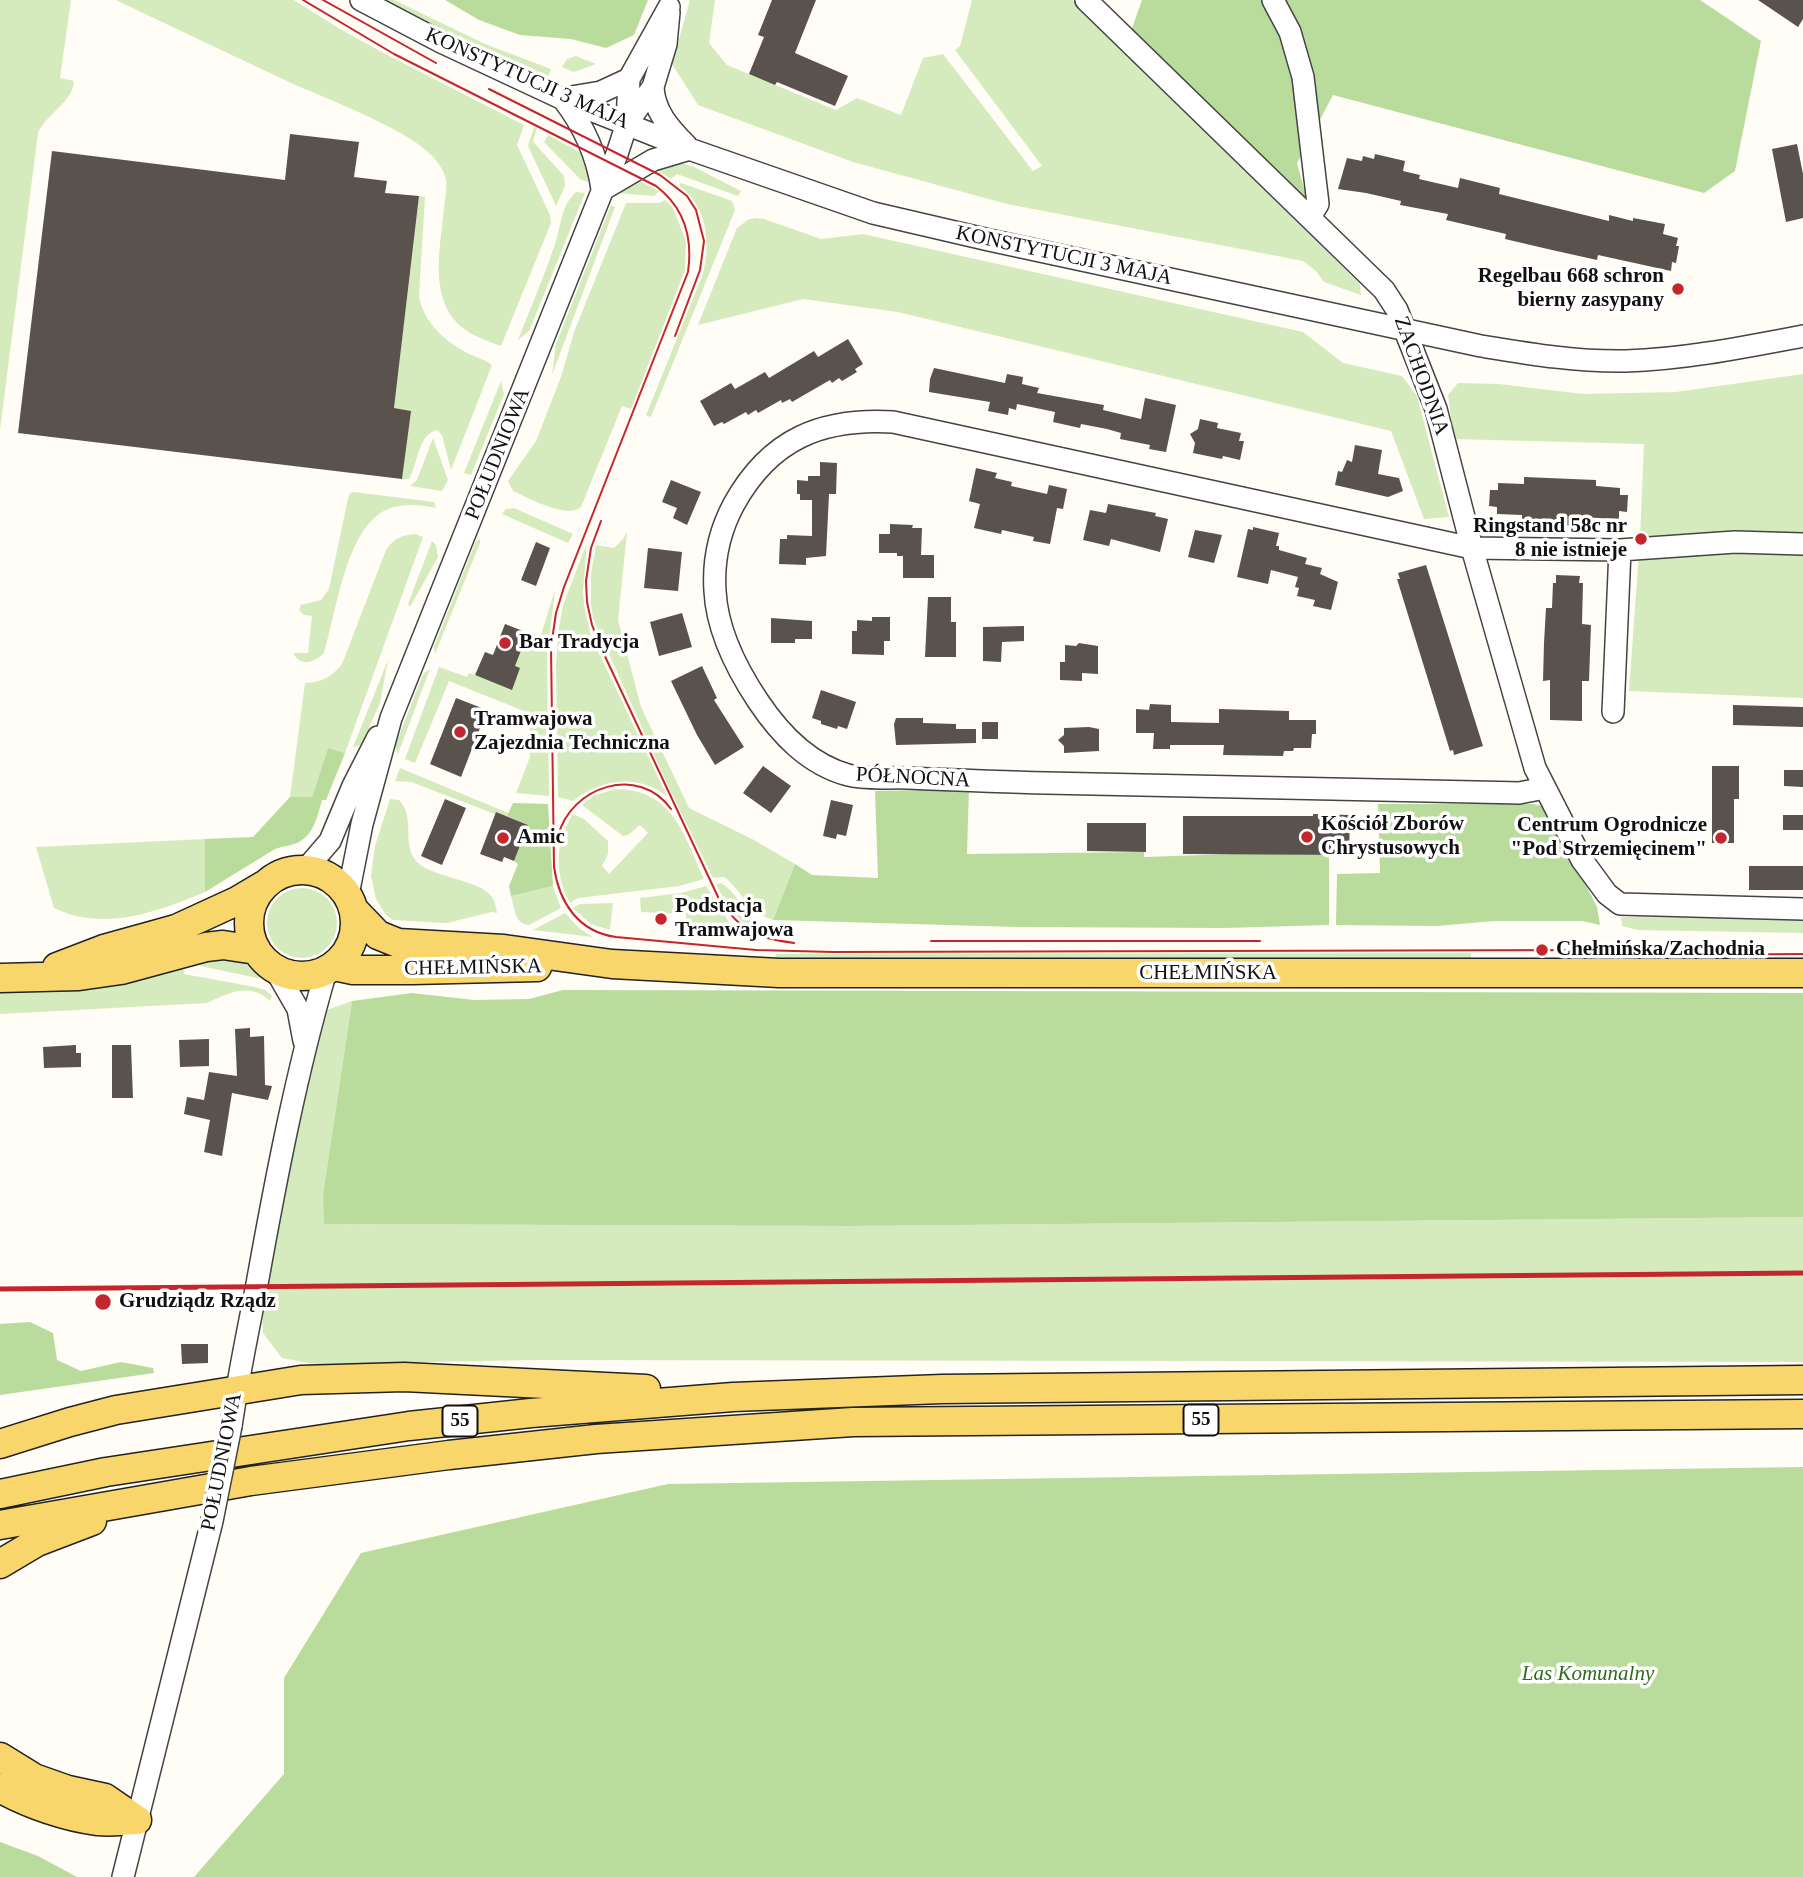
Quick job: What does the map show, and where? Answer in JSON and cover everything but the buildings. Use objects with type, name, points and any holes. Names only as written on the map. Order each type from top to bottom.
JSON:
[{"type":"main road","points":[[0,978],[34,975],[79,976],[121,970],[206,947],[223,945],[265,960],[300,977],[330,969],[350,947],[354,935],[351,903],[329,877],[304,870],[289,871],[276,876],[237,901],[176,929],[104,949],[34,975]]},
{"type":"main road","points":[[264,886],[251,905],[249,916],[251,940],[265,960]]},
{"type":"main road","name":"CHEŁMIŃSKA","points":[[351,903],[378,935],[398,943],[504,949],[612,964],[779,974],[1803,973]]},
{"type":"main road","name":"CHEŁMIŃSKA","points":[[330,969],[413,970],[612,964]]},
{"type":"main road","points":[[0,1444],[116,1410],[302,1380],[404,1377],[578,1384],[733,1397]]},
{"type":"main road","name":"55","points":[[0,1494],[106,1472],[409,1426],[733,1397],[929,1390],[1803,1380]]},
{"type":"main road","name":"55","points":[[0,1525],[184,1492],[449,1455],[596,1439],[853,1422],[1803,1415]]},
{"type":"main road","points":[[0,1564],[37,1542],[71,1528],[184,1492]]},
{"type":"main road","points":[[0,1757],[34,1779],[105,1798],[137,1820]]},
{"type":"main road","points":[[0,1788],[40,1805],[100,1822],[137,1820]]},
{"type":"street","name":"KONSTYTUCJI 3 MAJA","points":[[361,0],[440,42],[563,99],[690,149],[873,213],[1405,330],[1552,358],[1626,361],[1682,356],[1803,336]]},
{"type":"street","name":"ZACHODNIA","points":[[1086,0],[1384,290],[1397,310],[1436,409],[1472,548],[1535,768],[1562,821],[1607,894],[1620,904],[1803,909]]},
{"type":"street","points":[[1273,0],[1290,32],[1303,77],[1318,204],[1310,217]]},
{"type":"street","points":[[627,124],[629,79],[670,3]]},
{"type":"street","points":[[627,124],[653,86],[666,44],[670,3]]},
{"type":"street","points":[[629,79],[591,95],[563,99],[575,115],[595,155],[602,190],[653,160],[690,149],[663,119],[653,86]]},
{"type":"street","name":"POŁUDNIOWA","points":[[351,903],[362,824],[391,718],[627,124]]},
{"type":"street","name":"PÓŁNOCNA","points":[[1545,788],[1506,793],[1028,783],[849,776],[803,755],[769,718],[739,673],[725,638],[715,589],[720,540],[729,515],[755,473],[772,454],[800,437],[838,424],[864,421],[893,422],[1472,548],[1620,550],[1735,542],[1803,544]]},
{"type":"street","points":[[1613,712],[1620,550]]},
{"type":"street","name":"POŁUDNIOWA","points":[[304,870],[330,841],[370,750],[391,718]]},
{"type":"street","name":"POŁUDNIOWA","points":[[265,960],[298,1009],[305,1043]]},
{"type":"street","name":"POŁUDNIOWA","points":[[123,1877],[212,1521],[286,1126],[305,1043],[330,969]]},
{"type":"green space","points":[[0,0],[71,0],[60,78],[74,81],[69,95],[38,133],[0,430]]},
{"type":"green space","points":[[116,0],[294,0],[380,51],[524,125],[517,145],[550,215],[551,223],[501,346],[476,336],[460,325],[449,312],[442,297],[439,262],[446,182],[443,171],[423,147],[387,126]]},
{"type":"green space","points":[[383,0],[394,0],[485,44],[551,69],[548,77],[448,34]]},
{"type":"green space","points":[[445,0],[648,0],[634,35],[606,48],[571,39],[520,35],[479,20]]},
{"type":"green space","points":[[690,0],[715,0],[709,43],[727,65],[836,110],[857,98],[901,115],[923,58],[943,54],[1033,171],[1042,166],[955,50],[960,46],[972,0],[1073,0],[1360,284],[1361,295],[1324,282],[1316,271],[1303,261],[1007,204],[853,162],[698,105],[672,64]]},
{"type":"green space","points":[[1142,0],[1700,0],[1761,41],[1735,171],[1704,193],[1333,95],[1297,163],[1307,200],[1130,34]]},
{"type":"green space","points":[[576,56],[596,64],[574,72],[562,67],[567,59]]},
{"type":"green space","points":[[534,127],[537,128],[533,141],[564,176],[565,186],[556,206],[528,146]]},
{"type":"green space","points":[[548,135],[583,154],[589,175],[588,182],[580,179],[544,142]]},
{"type":"green space","points":[[679,163],[694,167],[741,191],[738,196],[677,174],[671,179],[652,167]]},
{"type":"green space","points":[[632,177],[659,191],[654,196],[617,193]]},
{"type":"green space","points":[[681,183],[732,201],[735,210],[651,417],[646,415],[703,274],[707,249],[701,214],[679,185]]},
{"type":"green space","points":[[576,192],[585,193],[529,331],[518,340],[550,259],[564,211]]},
{"type":"green space","points":[[419,196],[425,197],[419,296],[424,313],[434,328],[447,340],[492,365],[451,470],[442,435],[437,430],[422,443],[409,479],[402,479],[410,411],[394,408]]},
{"type":"green space","points":[[665,200],[673,208],[686,241],[685,270],[631,409],[622,406],[581,507],[566,511],[557,509],[513,491],[508,481],[536,441],[561,377],[574,332],[626,203],[659,203]]},
{"type":"green space","points":[[611,205],[615,207],[552,375],[556,344]]},
{"type":"green space","points":[[756,218],[821,239],[863,234],[1303,332],[1343,363],[1402,376],[1417,396],[1449,517],[1424,519],[1391,431],[898,312],[803,299],[698,325],[737,228],[749,219]]},
{"type":"green space","points":[[1803,374],[1803,698],[1629,691],[1644,444],[1454,439],[1448,395],[1458,383],[1499,384],[1583,394],[1676,392]]},
{"type":"green space","points":[[501,381],[504,394],[471,475],[464,473]]},
{"type":"green space","points":[[433,438],[448,480],[442,491],[410,486],[417,480]]},
{"type":"green space","points":[[350,493],[434,502],[436,508],[400,506],[388,509],[374,518],[352,552],[324,653],[312,661],[304,662],[293,653],[308,653],[312,616],[304,615],[299,610],[301,605],[321,600],[329,589],[348,498]]},
{"type":"green space","points":[[514,508],[573,534],[568,543],[502,514],[506,509]]},
{"type":"green space","points":[[627,532],[618,620],[641,707],[689,808],[795,864],[773,920],[753,908],[724,877],[713,878],[669,788],[593,618],[591,574],[596,545],[614,548]]},
{"type":"green space","points":[[415,534],[423,537],[345,753],[328,748],[312,797],[290,797],[305,683],[326,678],[342,664],[386,550],[398,538]]},
{"type":"green space","points":[[480,539],[435,654],[434,647],[476,541]]},
{"type":"green space","points":[[432,541],[436,545],[438,557],[410,607],[408,604]]},
{"type":"green space","points":[[587,543],[583,591],[591,636],[667,796],[644,784],[619,782],[595,788],[573,801],[558,797],[558,633],[563,605]]},
{"type":"green space","points":[[555,590],[547,657],[549,796],[516,793],[530,757],[529,713],[449,681],[415,763],[405,759],[439,667],[467,677],[469,673],[512,689],[512,665],[518,659],[528,633],[540,638]]},
{"type":"green space","points":[[388,660],[380,703],[362,743],[353,747]]},
{"type":"green space","points":[[430,669],[398,754],[395,746],[423,674]]},
{"type":"green space","points":[[328,748],[345,753],[326,800],[322,800],[314,825],[303,840],[275,849],[205,892],[205,839],[253,837],[290,797],[312,797]]},
{"type":"green space","points":[[400,768],[508,813],[507,816],[495,814],[411,782],[395,781]]},
{"type":"green space","points":[[615,789],[635,791],[651,797],[663,806],[682,831],[704,879],[679,886],[578,898],[570,903],[561,881],[559,858],[563,836],[573,814],[584,819],[608,841],[608,854],[602,866],[609,874],[648,833],[640,825],[623,836],[582,805],[593,796]]},
{"type":"green space","points":[[969,789],[967,854],[1144,852],[1144,857],[1264,853],[1329,855],[1329,925],[1224,928],[1017,927],[773,920],[795,864],[812,875],[878,878],[875,791]]},
{"type":"green space","points":[[390,799],[399,800],[407,814],[410,848],[417,862],[434,872],[486,891],[493,899],[497,913],[491,912],[447,923],[393,920],[386,915],[376,899],[371,876],[375,846]]},
{"type":"green space","points":[[513,803],[548,804],[553,886],[511,896],[509,886],[518,864],[514,861],[528,825],[507,816]]},
{"type":"green space","points":[[1378,804],[1533,804],[1546,807],[1597,907],[1600,925],[1582,921],[1494,921],[1437,926],[1336,925],[1337,874],[1380,873]]},
{"type":"green space","points":[[205,839],[205,892],[149,912],[111,919],[73,915],[54,908],[36,847]]},
{"type":"green space","points":[[721,883],[754,918],[748,927],[726,902],[716,884]]},
{"type":"green space","points":[[553,886],[561,908],[529,925],[520,922],[511,896]]},
{"type":"green space","points":[[706,886],[729,922],[745,933],[744,936],[689,934],[686,932],[686,914],[641,912],[640,898],[681,893]]},
{"type":"green space","points":[[302,888],[321,894],[331,904],[337,923],[331,942],[321,952],[302,958],[283,952],[273,942],[267,923],[273,904],[283,894]]},
{"type":"green space","points":[[613,903],[610,930],[591,924],[573,908],[580,904]]},
{"type":"green space","points":[[565,913],[579,928],[593,937],[533,930]]},
{"type":"green space","points":[[1621,917],[1803,918],[1803,933],[1638,930],[1622,926]]},
{"type":"green space","points":[[1471,953],[1471,962],[776,962],[776,954]]},
{"type":"green space","points":[[210,956],[243,961],[262,979],[196,963]]},
{"type":"green space","points":[[183,966],[184,974],[255,987],[272,996],[270,1001],[255,992],[239,991],[207,1003],[0,1014],[0,992],[125,983]]},
{"type":"green space","points":[[563,990],[1803,993],[1803,1217],[848,1226],[324,1224],[323,1195],[352,1001],[412,993],[474,1000],[529,999]]},
{"type":"green space","points":[[352,1001],[323,1195],[325,1224],[848,1226],[1803,1217],[1803,1362],[538,1360],[315,1364],[282,1358],[263,1333],[262,1313],[321,1012]]},
{"type":"green space","points":[[30,1322],[53,1333],[57,1360],[81,1371],[121,1362],[153,1368],[154,1373],[0,1395],[0,1324]]},
{"type":"green space","name":"Las Komunalny","points":[[1803,1467],[1803,1877],[194,1877],[284,1774],[284,1678],[361,1553],[668,1484]]},
{"type":"green space","points":[[0,1842],[38,1856],[77,1877],[0,1877]]},
{"type":"tram line","points":[[303,0],[394,54],[656,186],[674,204],[685,224],[689,247],[688,272],[564,587],[556,613],[551,647],[554,867],[560,892],[566,903],[581,922],[591,929],[616,937],[756,950],[833,952],[1589,950],[1672,955],[1803,954]]},
{"type":"tram line","points":[[323,0],[436,63]]},
{"type":"tram line","points":[[489,89],[660,175],[687,196],[696,210],[704,241],[700,270],[675,336]]},
{"type":"tram line","points":[[601,521],[591,548],[586,581],[592,625],[602,650],[719,899],[735,919],[751,932],[794,943]]},
{"type":"tram line","points":[[558,836],[565,819],[577,804],[607,787],[642,787],[657,795],[671,809]]},
{"type":"tram line","points":[[931,941],[1260,941]]},
{"type":"railway","points":[[0,1289],[1803,1273]]},
{"type":"place","name":"Regelbau 668 schron bierny zasypany","points":[[1678,289]]},
{"type":"place","name":"Ringstand 58c nr 8 nie istnieje","points":[[1641,539]]},
{"type":"place","name":"Bar Tradycja","points":[[505,643]]},
{"type":"place","name":"Tramwajowa Zajezdnia Techniczna","points":[[460,732]]},
{"type":"place","name":"Kościół Zborów Chrystusowych","points":[[1307,837]]},
{"type":"place","name":"Amic","points":[[503,838]]},
{"type":"place","name":"Centrum Ogrodnicze \"Pod Strzemięcinem\"","points":[[1721,838]]},
{"type":"place","name":"Podstacja Tramwajowa","points":[[661,919]]},
{"type":"place","name":"Chełmińska/Zachodnia","points":[[1542,950]]},
{"type":"place","name":"Grudziądz Rządz","points":[[103,1302]]}]
